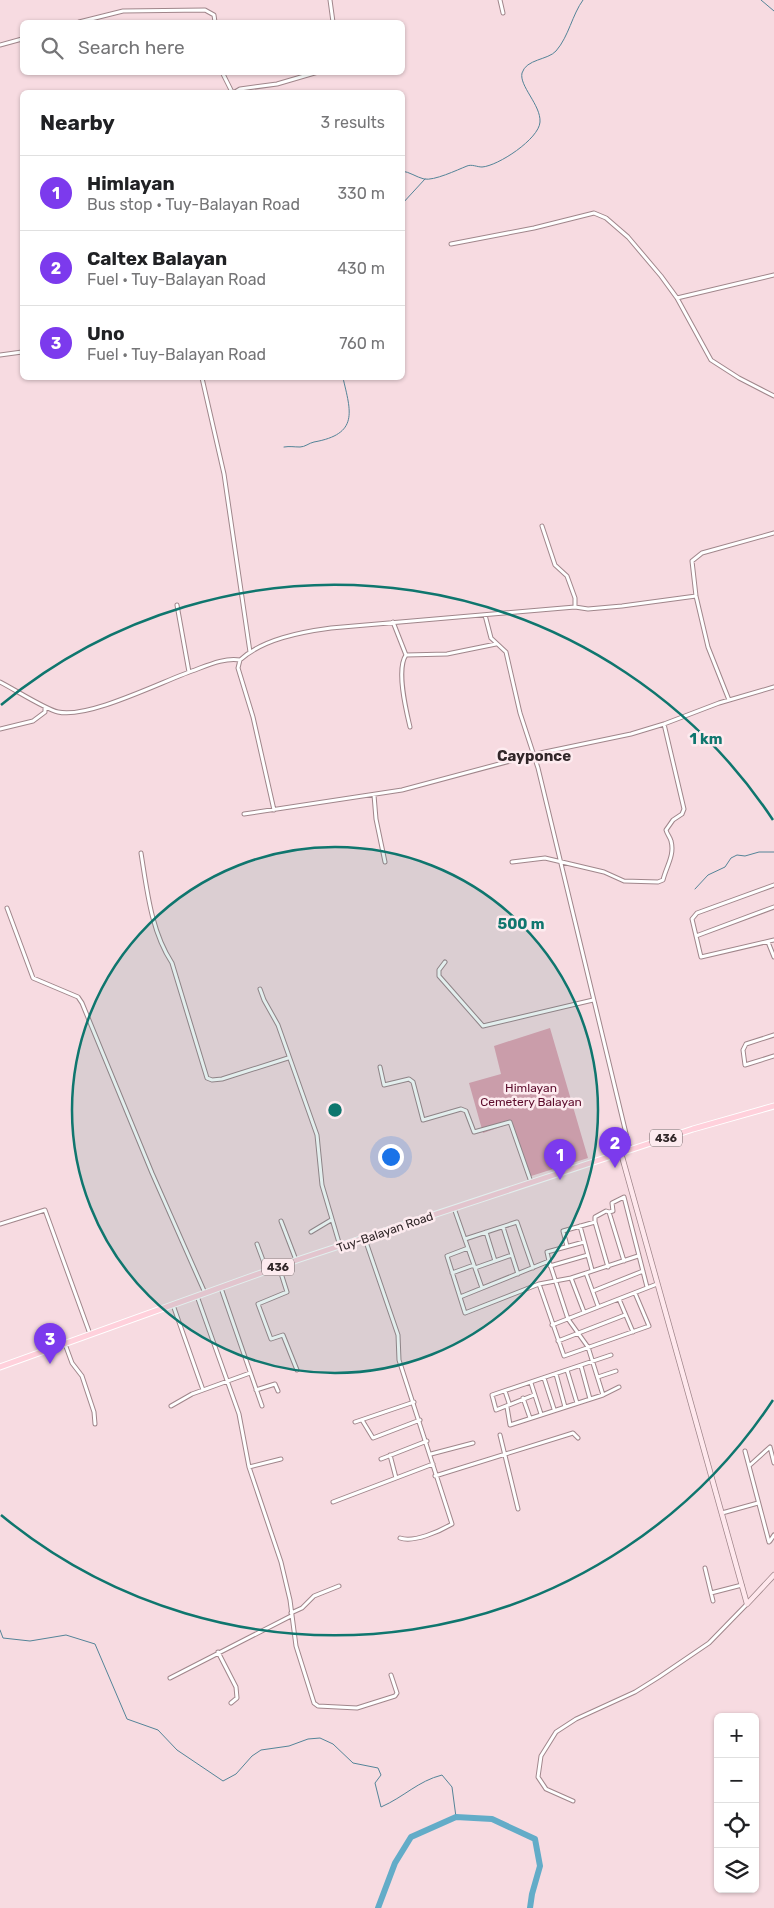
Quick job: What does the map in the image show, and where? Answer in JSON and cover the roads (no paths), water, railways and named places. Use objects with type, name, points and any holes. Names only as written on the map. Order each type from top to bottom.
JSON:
[{"type":"main road","name":"Tuy-Balayan Road","points":[[0,1367],[297,1260],[693,1129],[774,1106]]},
{"type":"street","points":[[330,0],[333,20]]},
{"type":"street","points":[[500,0],[503,13]]},
{"type":"street","points":[[87,20],[123,11],[205,10],[212,13],[214,20]]},
{"type":"street","points":[[0,45],[20,40]]},
{"type":"street","points":[[224,75],[232,90]]},
{"type":"street","points":[[228,84],[240,89],[277,84],[308,75]]},
{"type":"street","points":[[451,244],[534,228],[594,213],[606,218],[628,238],[677,298],[711,360],[739,378],[774,396]]},
{"type":"street","points":[[677,298],[774,275]]},
{"type":"street","points":[[0,354],[20,352]]},
{"type":"street","points":[[202,380],[224,474],[250,652]]},
{"type":"street","points":[[542,526],[556,565],[567,576],[575,607]]},
{"type":"street","points":[[729,700],[710,654],[696,596],[693,558],[702,553],[774,533]]},
{"type":"street","points":[[274,810],[253,717],[238,668],[240,660],[250,652],[303,632],[393,622],[575,607],[588,609],[622,606],[696,596]]},
{"type":"street","points":[[177,605],[189,672]]},
{"type":"street","points":[[485,615],[488,632],[496,644],[506,652],[520,713],[535,757],[630,1150]]},
{"type":"street","points":[[393,622],[406,656]]},
{"type":"street","points":[[406,656],[447,654],[496,644]]},
{"type":"street","points":[[406,656],[403,660],[403,684],[410,727]]},
{"type":"street","points":[[0,682],[59,712],[77,712],[102,706],[189,672],[228,660],[240,660]]},
{"type":"street","points":[[244,814],[402,790],[535,757],[540,754],[603,741],[664,724],[774,686]]},
{"type":"street","points":[[0,729],[40,718],[45,712],[45,706]]},
{"type":"street","points":[[512,862],[545,858],[604,872],[624,881],[658,882],[663,880],[664,871],[671,858],[671,841],[666,830],[673,820],[682,814],[684,809],[664,724]]},
{"type":"street","points":[[374,795],[379,844],[385,862]]},
{"type":"street","points":[[141,853],[157,932],[165,952],[172,962],[207,1078],[212,1080],[222,1078],[288,1058]]},
{"type":"street","points":[[774,885],[697,913],[692,919],[701,957],[774,940]]},
{"type":"street","points":[[696,936],[774,907]]},
{"type":"street","points":[[8,908],[33,978],[78,996],[82,1003],[152,1173],[205,1293]]},
{"type":"street","points":[[768,942],[774,957]]},
{"type":"street","points":[[444,962],[439,970],[439,976],[483,1026],[593,1000]]},
{"type":"street","points":[[260,989],[264,1000],[275,1017],[288,1058],[317,1135],[322,1185],[340,1247]]},
{"type":"street","points":[[774,1035],[746,1044],[744,1050],[745,1065],[774,1056]]},
{"type":"street","points":[[380,1067],[384,1085],[409,1080],[413,1082],[423,1120],[461,1109],[466,1111],[474,1132],[510,1122],[531,1182]]},
{"type":"street","points":[[621,1153],[747,1604]]},
{"type":"street","points":[[608,1267],[595,1217],[613,1211],[612,1203],[614,1200],[624,1197],[647,1287]]},
{"type":"street","points":[[454,1208],[482,1288]]},
{"type":"street","points":[[0,1224],[45,1210],[90,1335]]},
{"type":"street","points":[[609,1212],[624,1261]]},
{"type":"street","points":[[311,1232],[331,1220]]},
{"type":"street","points":[[281,1221],[297,1260]]},
{"type":"street","points":[[465,1239],[517,1222],[533,1268]]},
{"type":"street","points":[[567,1246],[563,1231],[595,1222]]},
{"type":"street","points":[[580,1226],[592,1270]]},
{"type":"street","points":[[503,1227],[518,1274]]},
{"type":"street","points":[[486,1232],[495,1261]]},
{"type":"street","points":[[365,1239],[398,1335],[399,1360],[427,1441],[435,1476],[452,1525],[409,1540],[400,1538]]},
{"type":"street","points":[[584,1242],[547,1252],[568,1319],[588,1347],[603,1395]]},
{"type":"street","points":[[257,1244],[267,1271]]},
{"type":"street","points":[[468,1248],[447,1256],[465,1313],[554,1279],[571,1278],[638,1256]]},
{"type":"street","points":[[452,1273],[512,1255]]},
{"type":"street","points":[[460,1297],[533,1268],[588,1255]]},
{"type":"street","points":[[279,1267],[287,1292],[258,1304],[271,1340],[283,1335],[297,1370]]},
{"type":"street","points":[[593,1291],[643,1271]]},
{"type":"street","points":[[586,1273],[598,1306]]},
{"type":"street","points":[[571,1278],[584,1312]]},
{"type":"street","points":[[539,1284],[564,1356],[649,1326],[635,1293]]},
{"type":"street","points":[[552,1325],[658,1284]]},
{"type":"street","points":[[220,1288],[262,1406]]},
{"type":"street","points":[[197,1296],[239,1414],[249,1467],[281,1562],[296,1646],[316,1706],[357,1708],[395,1696],[397,1693],[391,1675]]},
{"type":"street","points":[[619,1299],[633,1332]]},
{"type":"street","points":[[173,1304],[203,1390]]},
{"type":"street","points":[[558,1341],[625,1315]]},
{"type":"street","points":[[65,1344],[72,1363],[81,1373],[94,1412],[95,1424]]},
{"type":"street","points":[[534,1395],[496,1410],[492,1395],[611,1355]]},
{"type":"street","points":[[581,1366],[590,1399]]},
{"type":"street","points":[[568,1370],[577,1403]]},
{"type":"street","points":[[598,1377],[616,1371]]},
{"type":"street","points":[[171,1406],[203,1390],[250,1373]]},
{"type":"street","points":[[556,1374],[565,1407]]},
{"type":"street","points":[[544,1378],[554,1409]]},
{"type":"street","points":[[531,1383],[541,1414]]},
{"type":"street","points":[[256,1390],[275,1384],[278,1391]]},
{"type":"street","points":[[505,1391],[510,1425],[554,1409],[603,1395],[619,1387]]},
{"type":"street","points":[[523,1398],[530,1418]]},
{"type":"street","points":[[355,1422],[414,1402]]},
{"type":"street","points":[[362,1420],[373,1438],[420,1420]]},
{"type":"street","points":[[435,1476],[573,1433],[578,1438]]},
{"type":"street","points":[[500,1435],[518,1508]]},
{"type":"street","points":[[381,1459],[427,1441]]},
{"type":"street","points":[[430,1454],[473,1443]]},
{"type":"street","points":[[749,1466],[770,1447],[774,1463]]},
{"type":"street","points":[[745,1451],[769,1542],[774,1535]]},
{"type":"street","points":[[390,1455],[396,1478]]},
{"type":"street","points":[[249,1467],[281,1458]]},
{"type":"street","points":[[333,1502],[433,1464]]},
{"type":"street","points":[[722,1513],[758,1503]]},
{"type":"street","points":[[704,1568],[713,1601]]},
{"type":"street","points":[[573,1801],[546,1789],[538,1776],[541,1756],[556,1732],[576,1719],[635,1692],[709,1643],[774,1575]]},
{"type":"street","points":[[170,1678],[291,1615],[302,1608],[314,1596],[339,1586]]},
{"type":"street","points":[[711,1593],[742,1586]]},
{"type":"street","points":[[218,1652],[237,1693],[236,1701],[231,1703]]},
{"type":"waterway","points":[[405,172],[428,179],[446,175],[469,165],[482,167],[507,157],[533,136],[538,129],[539,116],[524,84],[522,73],[524,68],[532,62],[556,51],[583,0]]},
{"type":"waterway","points":[[761,0],[774,11]]},
{"type":"waterway","points":[[405,201],[425,179]]},
{"type":"waterway","points":[[284,447],[302,447],[339,433],[345,427],[349,411],[343,380]]},
{"type":"waterway","points":[[695,889],[708,875],[725,867],[731,858],[737,855],[745,856],[759,852],[774,852]]},
{"type":"waterway","points":[[0,1630],[3,1638],[30,1641],[66,1635],[95,1644],[127,1719],[158,1730],[177,1750],[223,1781],[236,1774],[252,1756],[261,1750],[289,1746],[308,1739],[320,1738],[333,1744],[353,1763],[378,1768],[381,1775],[375,1783],[381,1807],[418,1785],[442,1775],[452,1787],[456,1817]]},
{"type":"waterway","points":[[378,1908],[395,1863],[411,1837],[456,1817],[492,1819],[535,1839],[540,1866],[530,1908]]},
{"type":"place","name":"Caltex Balayan","points":[[615,1168]]},
{"type":"place","name":"Himlayan","points":[[560,1180]]},
{"type":"place","name":"Uno","points":[[50,1364]]},
{"type":"district","name":"Cayponce","points":[[534,756]]},
{"type":"park label","name":"Himlayan Cemetery Balayan","points":[[531,1095]]}]
